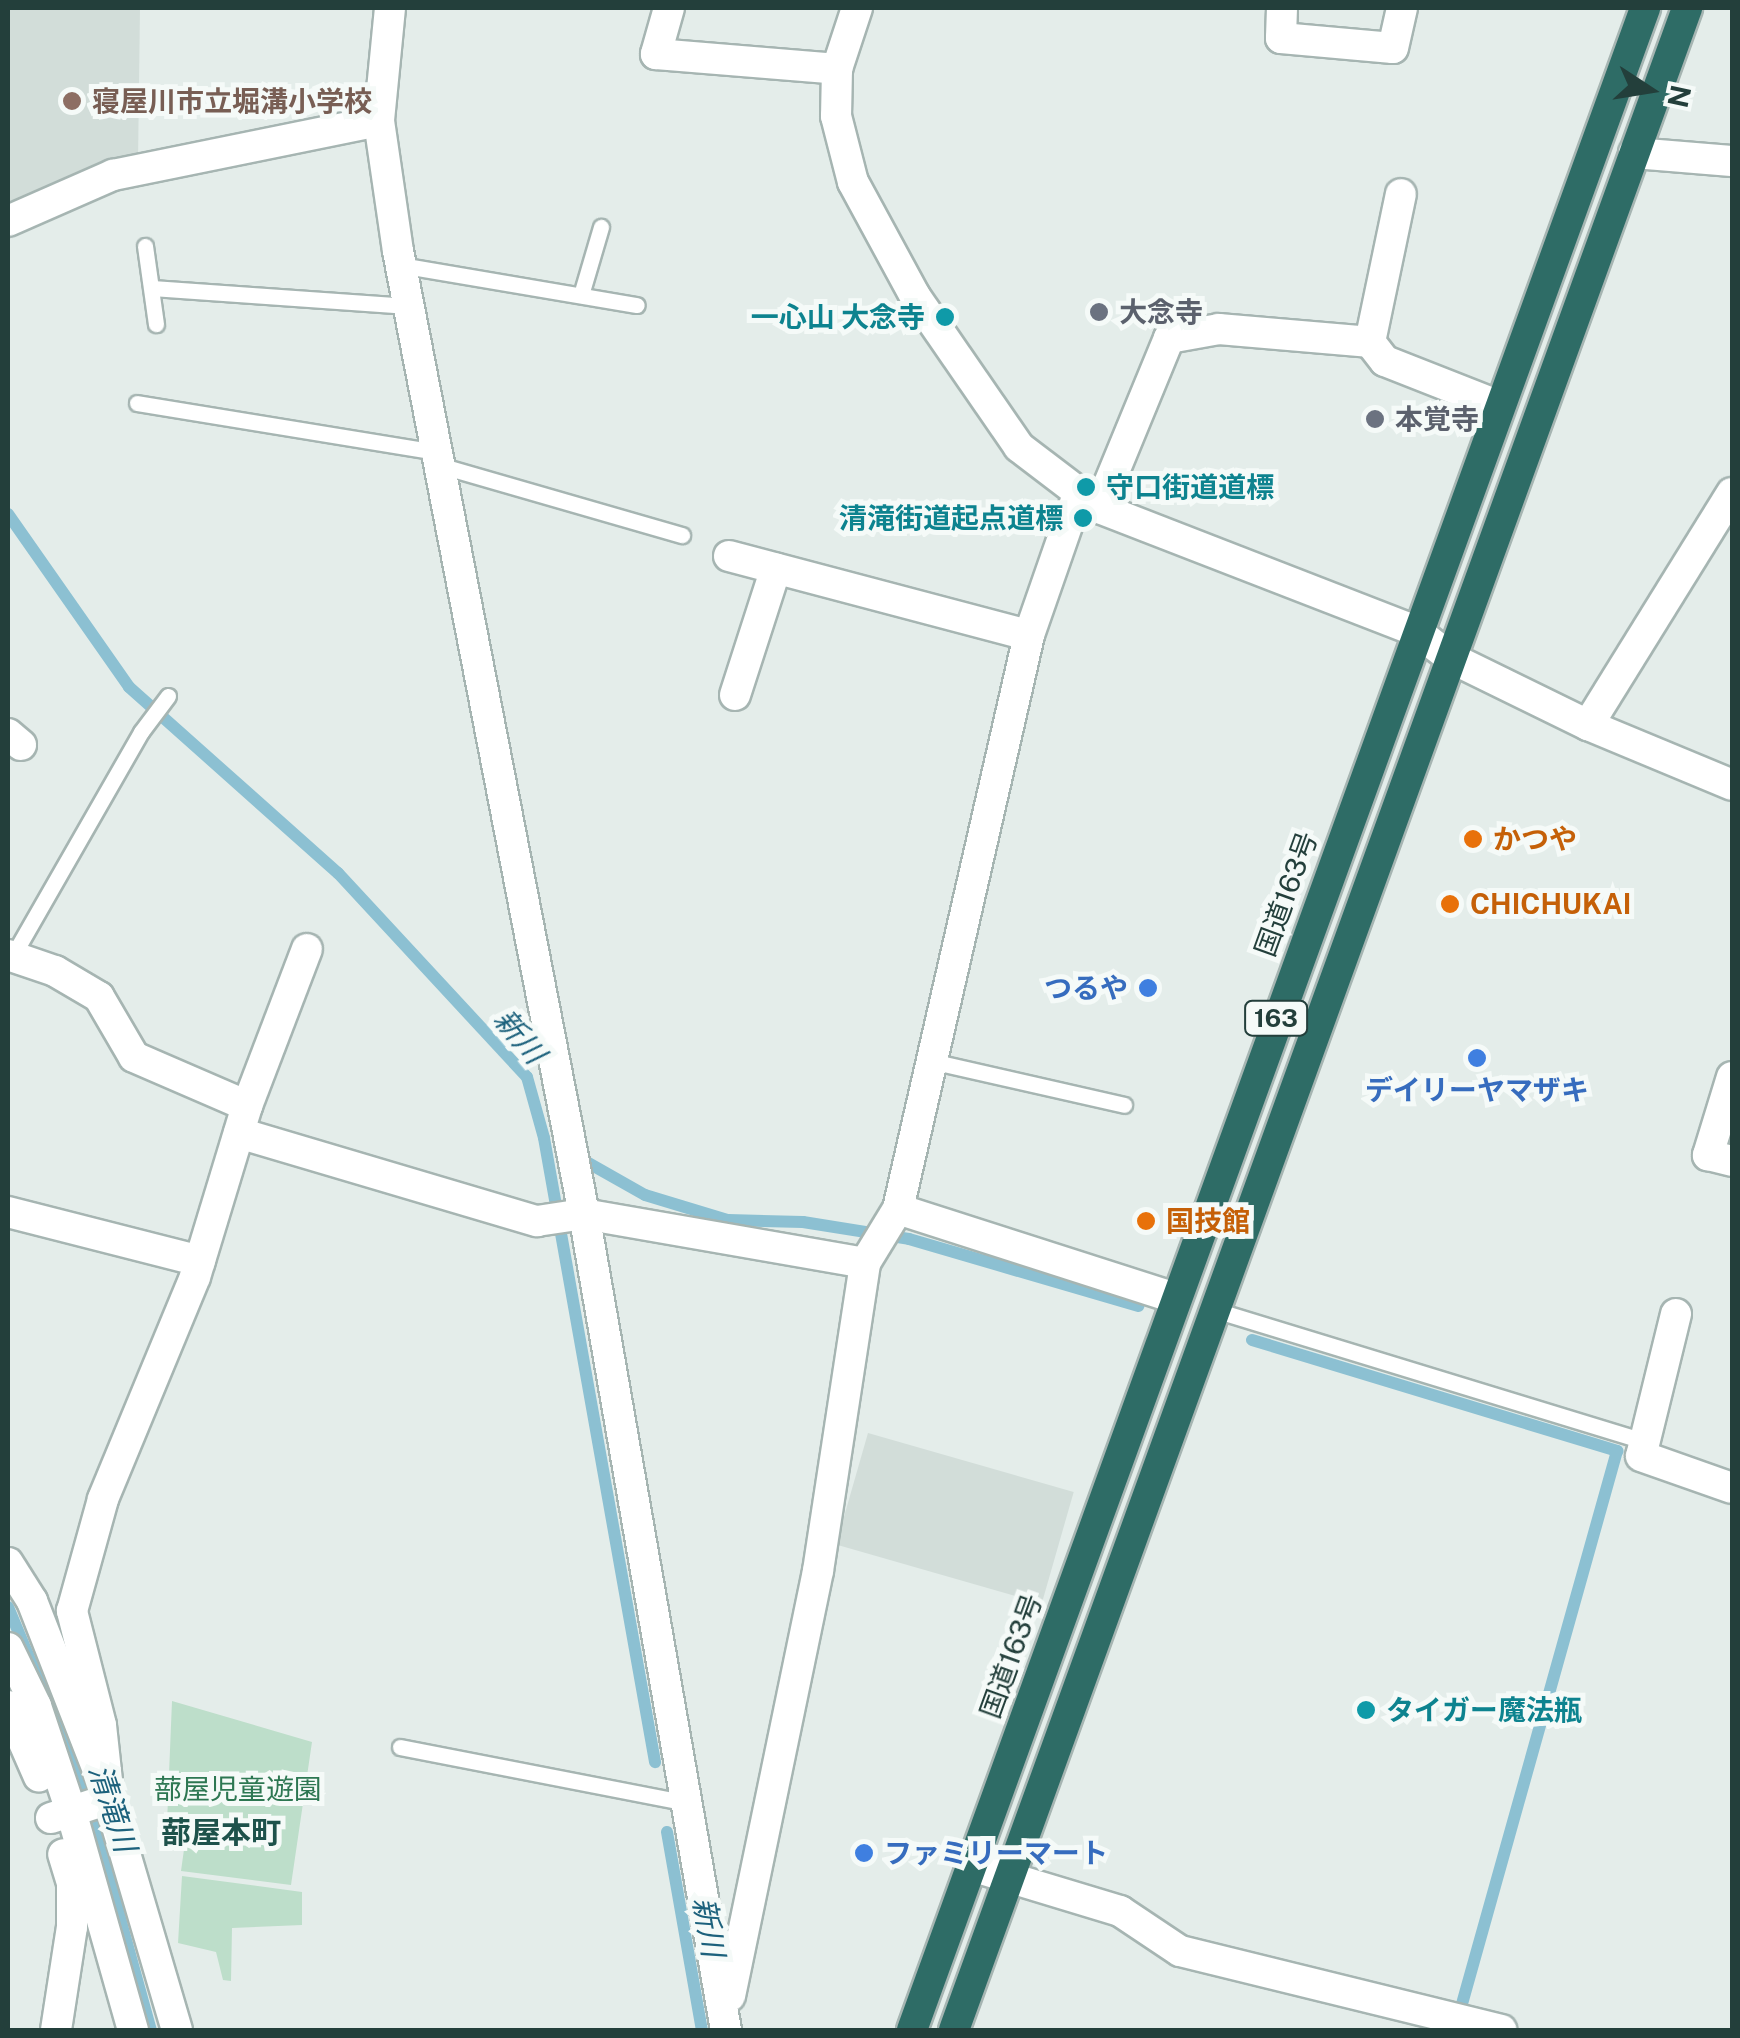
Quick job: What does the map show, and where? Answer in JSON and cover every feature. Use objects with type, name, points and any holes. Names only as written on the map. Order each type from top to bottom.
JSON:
[{"type":"highway","name":"国道163号","points":[[912,2030],[1416,630],[1645,8]]},
{"type":"highway","name":"163","points":[[954,2030],[1687,8]]},
{"type":"street","points":[[390,8],[379,121],[400,265],[584,1214],[726,2021]]},
{"type":"street","points":[[668,8],[656,54],[838,70]]},
{"type":"street","points":[[857,8],[838,70],[836,116],[853,182],[916,296],[1019,447],[1089,501],[1416,630],[1452,658],[1588,725],[1732,786]]},
{"type":"street","points":[[1282,8],[1281,38],[1393,48],[1402,8]]},
{"type":"street","points":[[8,220],[113,175],[379,121]]},
{"type":"street","points":[[1634,153],[1732,161]]},
{"type":"street","points":[[1370,342],[1401,194]]},
{"type":"street","points":[[726,2021],[818,1572],[865,1263],[898,1209],[1029,635],[1089,501],[1169,338],[1239,330],[1370,342],[1386,361],[1498,406]]},
{"type":"street","points":[[1588,725],[1730,489]]},
{"type":"street","points":[[729,556],[1029,635]]},
{"type":"street","points":[[735,696],[776,568]]},
{"type":"street","points":[[109,1799],[101,1724],[72,1611],[103,1499],[200,1260],[243,1120],[308,950]]},
{"type":"street","points":[[9,959],[55,971],[99,997],[134,1058],[243,1120],[537,1221],[584,1214],[865,1263]]},
{"type":"street","points":[[1732,1077],[1708,1154],[1732,1161]]},
{"type":"street","points":[[898,1209],[1176,1298]]},
{"type":"street","points":[[8,1212],[200,1260]]},
{"type":"street","points":[[1676,1314],[1641,1456],[1732,1488]]},
{"type":"street","points":[[8,1564],[32,1600],[109,1799],[177,2030]]},
{"type":"street","points":[[8,1648],[36,1706],[72,1883],[56,2030]]},
{"type":"street","points":[[8,1706],[61,1814],[133,2030]]},
{"type":"street","points":[[61,1814],[109,1799]]},
{"type":"street","points":[[971,1866],[1120,1911],[1180,1951],[1501,2030]]},
{"type":"lane","points":[[581,295],[601,227]]},
{"type":"lane","points":[[145,246],[156,324]]},
{"type":"lane","points":[[400,265],[637,304]]},
{"type":"lane","points":[[152,288],[408,306]]},
{"type":"lane","points":[[138,404],[438,458],[682,535]]},
{"type":"lane","points":[[9,959],[141,732],[168,696]]},
{"type":"lane","points":[[931,1060],[1124,1105]]},
{"type":"lane","points":[[1215,1310],[1644,1441]]},
{"type":"lane","points":[[400,1747],[689,1803]]},
{"type":"shaded area","name":"寝屋川市立堀溝小学校","points":[[8,8],[140,8],[138,162],[8,211]]},
{"type":"shaded area","points":[[868,1433],[1074,1492],[1042,1603],[836,1545]]},
{"type":"green space","name":"蔀屋児童遊園","points":[[172,1701],[312,1742],[291,1885],[181,1871],[187,1828],[167,1823]]},
{"type":"green space","points":[[182,1876],[302,1892],[302,1925],[232,1928],[231,1981],[223,1980],[216,1952],[178,1943]]},
{"type":"waterway","name":"新川","points":[[8,514],[129,687],[338,873],[527,1077],[544,1138],[655,1762]]},
{"type":"waterway","points":[[576,1156],[645,1195],[728,1220],[803,1222],[909,1239],[1138,1306]]},
{"type":"waterway","points":[[1252,1340],[1617,1451],[1458,2018]]},
{"type":"waterway","name":"清滝川","points":[[8,1607],[85,1791],[151,2030]]},
{"type":"waterway","name":"新川","points":[[667,1832],[702,2030]]},
{"type":"place","name":"寝屋川市立堀溝小学校","points":[[72,101]]},
{"type":"place","name":"大念寺","points":[[1099,312]]},
{"type":"place","name":"一心山 大念寺","points":[[945,317]]},
{"type":"place","name":"本覚寺","points":[[1375,419]]},
{"type":"place","name":"守口街道道標","points":[[1086,487]]},
{"type":"place","name":"清滝街道起点道標","points":[[1083,518]]},
{"type":"place","name":"かつや","points":[[1473,839]]},
{"type":"place","name":"CHICHUKAI","points":[[1450,904]]},
{"type":"place","name":"つるや","points":[[1148,988]]},
{"type":"place","name":"デイリーヤマザキ","points":[[1477,1058]]},
{"type":"place","name":"国技館","points":[[1146,1221]]},
{"type":"place","name":"タイガー魔法瓶","points":[[1366,1710]]},
{"type":"place","name":"ファミリーマート","points":[[864,1853]]},
{"type":"district","name":"蔀屋本町","points":[[221,1832]]}]
